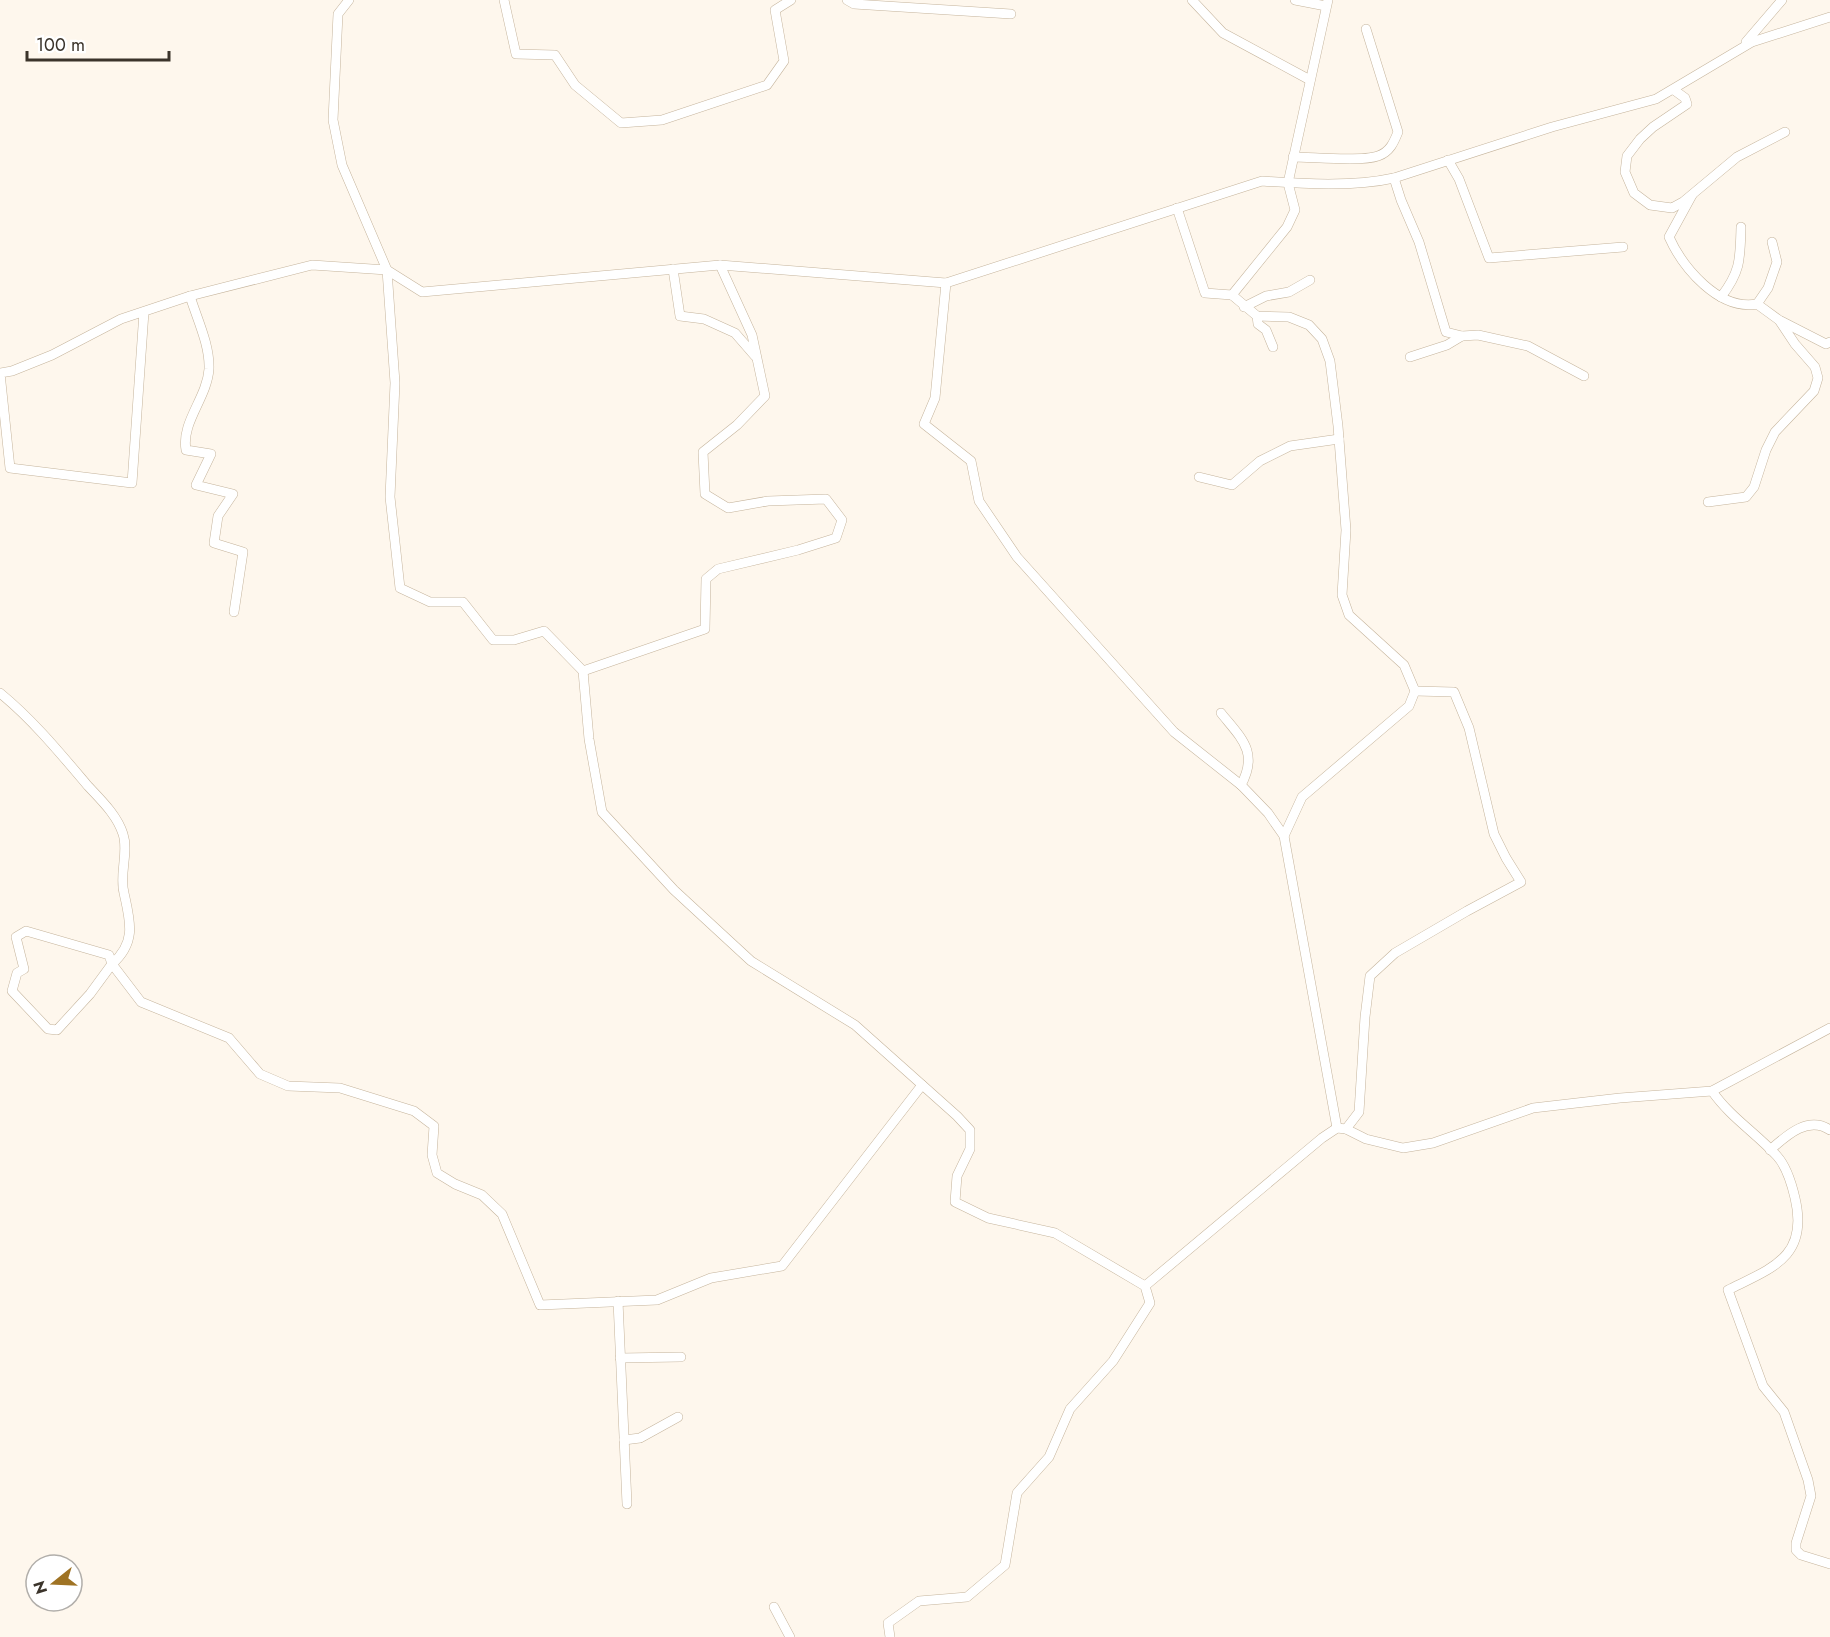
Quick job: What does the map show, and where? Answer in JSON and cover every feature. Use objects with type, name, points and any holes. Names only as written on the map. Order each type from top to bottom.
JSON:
[{"type":"street","points":[[348,0],[338,14],[333,120],[342,165],[387,270],[395,383],[390,497],[400,588],[430,602],[463,602],[493,640],[514,640],[544,631],[583,671],[589,739],[602,812],[674,890],[751,961],[855,1024],[970,1130],[970,1149],[957,1176],[955,1202],[988,1218],[1055,1233],[1145,1286],[1150,1303],[1113,1361],[1070,1409],[1049,1456],[1017,1493],[1005,1565],[967,1597],[919,1601],[888,1623],[890,1637]]},
{"type":"street","points":[[504,0],[516,54],[555,55],[575,85],[621,123],[662,120],[767,85],[784,61],[775,10],[791,0]]},
{"type":"street","points":[[847,0],[854,4],[1011,14]]},
{"type":"street","points":[[1192,0],[1223,33],[1310,80]]},
{"type":"street","points":[[1232,295],[1287,227],[1294,210],[1288,183],[1327,3],[1295,0]]},
{"type":"street","points":[[1739,51],[1782,0]]},
{"type":"street","points":[[144,312],[132,483],[10,468],[0,373],[12,371],[52,355],[121,319],[190,296],[312,265],[387,270],[422,292],[720,265],[946,283],[1262,181],[1375,182],[1394,178],[1552,127],[1656,99],[1752,42],[1830,17]]},
{"type":"street","points":[[1293,157],[1364,158],[1379,156],[1392,146],[1398,132],[1366,29]]},
{"type":"street","points":[[1674,90],[1685,98],[1687,104],[1653,127],[1627,156],[1625,172],[1634,193],[1650,205],[1672,208],[1692,195],[1737,157],[1785,132]]},
{"type":"street","points":[[1448,160],[1459,179],[1489,258],[1623,247]]},
{"type":"street","points":[[1394,178],[1419,242],[1446,332],[1462,336],[1478,334],[1528,346],[1584,376]]},
{"type":"street","points":[[1692,195],[1669,237],[1675,251],[1697,278],[1721,297],[1745,306],[1757,304],[1779,320],[1826,344],[1830,342]]},
{"type":"street","points":[[1178,208],[1205,293],[1232,295],[1257,316],[1289,317],[1308,325],[1322,339],[1330,361],[1339,439],[1346,530],[1342,595],[1349,615],[1404,665],[1415,691],[1408,706],[1302,797],[1284,836]]},
{"type":"street","points":[[1721,297],[1738,270],[1741,227]]},
{"type":"street","points":[[1757,304],[1768,288],[1777,262],[1772,242]]},
{"type":"street","points":[[583,671],[705,628],[706,579],[718,569],[798,550],[836,538],[842,520],[826,500],[768,501],[728,507],[705,494],[703,452],[737,424],[765,396],[752,335],[720,265]]},
{"type":"street","points":[[673,269],[680,316],[704,319],[735,333],[757,357]]},
{"type":"street","points":[[1244,307],[1266,296],[1289,292],[1310,280]]},
{"type":"street","points":[[946,283],[935,398],[924,424],[971,461],[979,501],[1017,557],[1174,732],[1241,785],[1268,813],[1284,836],[1341,1129]]},
{"type":"street","points":[[190,296],[209,355],[209,371],[205,388],[184,438],[186,450],[211,454],[196,485],[233,494],[218,516],[214,543],[243,552],[234,612]]},
{"type":"street","points":[[1257,316],[1258,324],[1266,330],[1273,347]]},
{"type":"street","points":[[1708,502],[1746,497],[1754,487],[1766,450],[1775,432],[1814,391],[1818,378],[1815,367],[1795,344],[1779,320]]},
{"type":"street","points":[[1410,357],[1447,345],[1462,336]]},
{"type":"street","points":[[1199,477],[1232,485],[1260,461],[1290,446],[1339,439]]},
{"type":"street","points":[[1145,1286],[1322,1138],[1341,1129],[1359,1112],[1370,976],[1395,953],[1467,910],[1521,882],[1494,834],[1469,728],[1454,692],[1415,691]]},
{"type":"street","points":[[0,693],[25,713],[112,813],[123,834],[124,892],[128,902],[131,929],[124,953],[112,964],[90,994],[57,1030],[48,1029],[12,991],[17,973],[24,969],[16,937],[26,931],[109,955],[112,964],[141,1002],[229,1038],[260,1074],[288,1086],[340,1088],[414,1112],[434,1126],[432,1155],[437,1173],[455,1184],[482,1195],[502,1214],[540,1305],[657,1300],[711,1278],[782,1266],[922,1085]]},
{"type":"street","points":[[1221,713],[1247,745],[1248,772],[1241,785]]},
{"type":"street","points":[[1341,1129],[1366,1139],[1403,1148],[1433,1143],[1533,1108],[1712,1091],[1830,1028]]},
{"type":"street","points":[[1712,1091],[1724,1109],[1780,1159],[1793,1186],[1799,1216],[1799,1232],[1793,1247],[1775,1267],[1728,1290],[1763,1386],[1784,1412],[1808,1480],[1810,1496],[1796,1550],[1801,1555],[1830,1564]]},
{"type":"street","points":[[1770,1150],[1798,1128],[1815,1124],[1825,1126],[1830,1130]]},
{"type":"street","points":[[618,1301],[627,1504]]},
{"type":"street","points":[[620,1358],[681,1357]]},
{"type":"street","points":[[624,1440],[640,1438],[678,1417]]},
{"type":"street","points":[[774,1607],[790,1637]]}]
